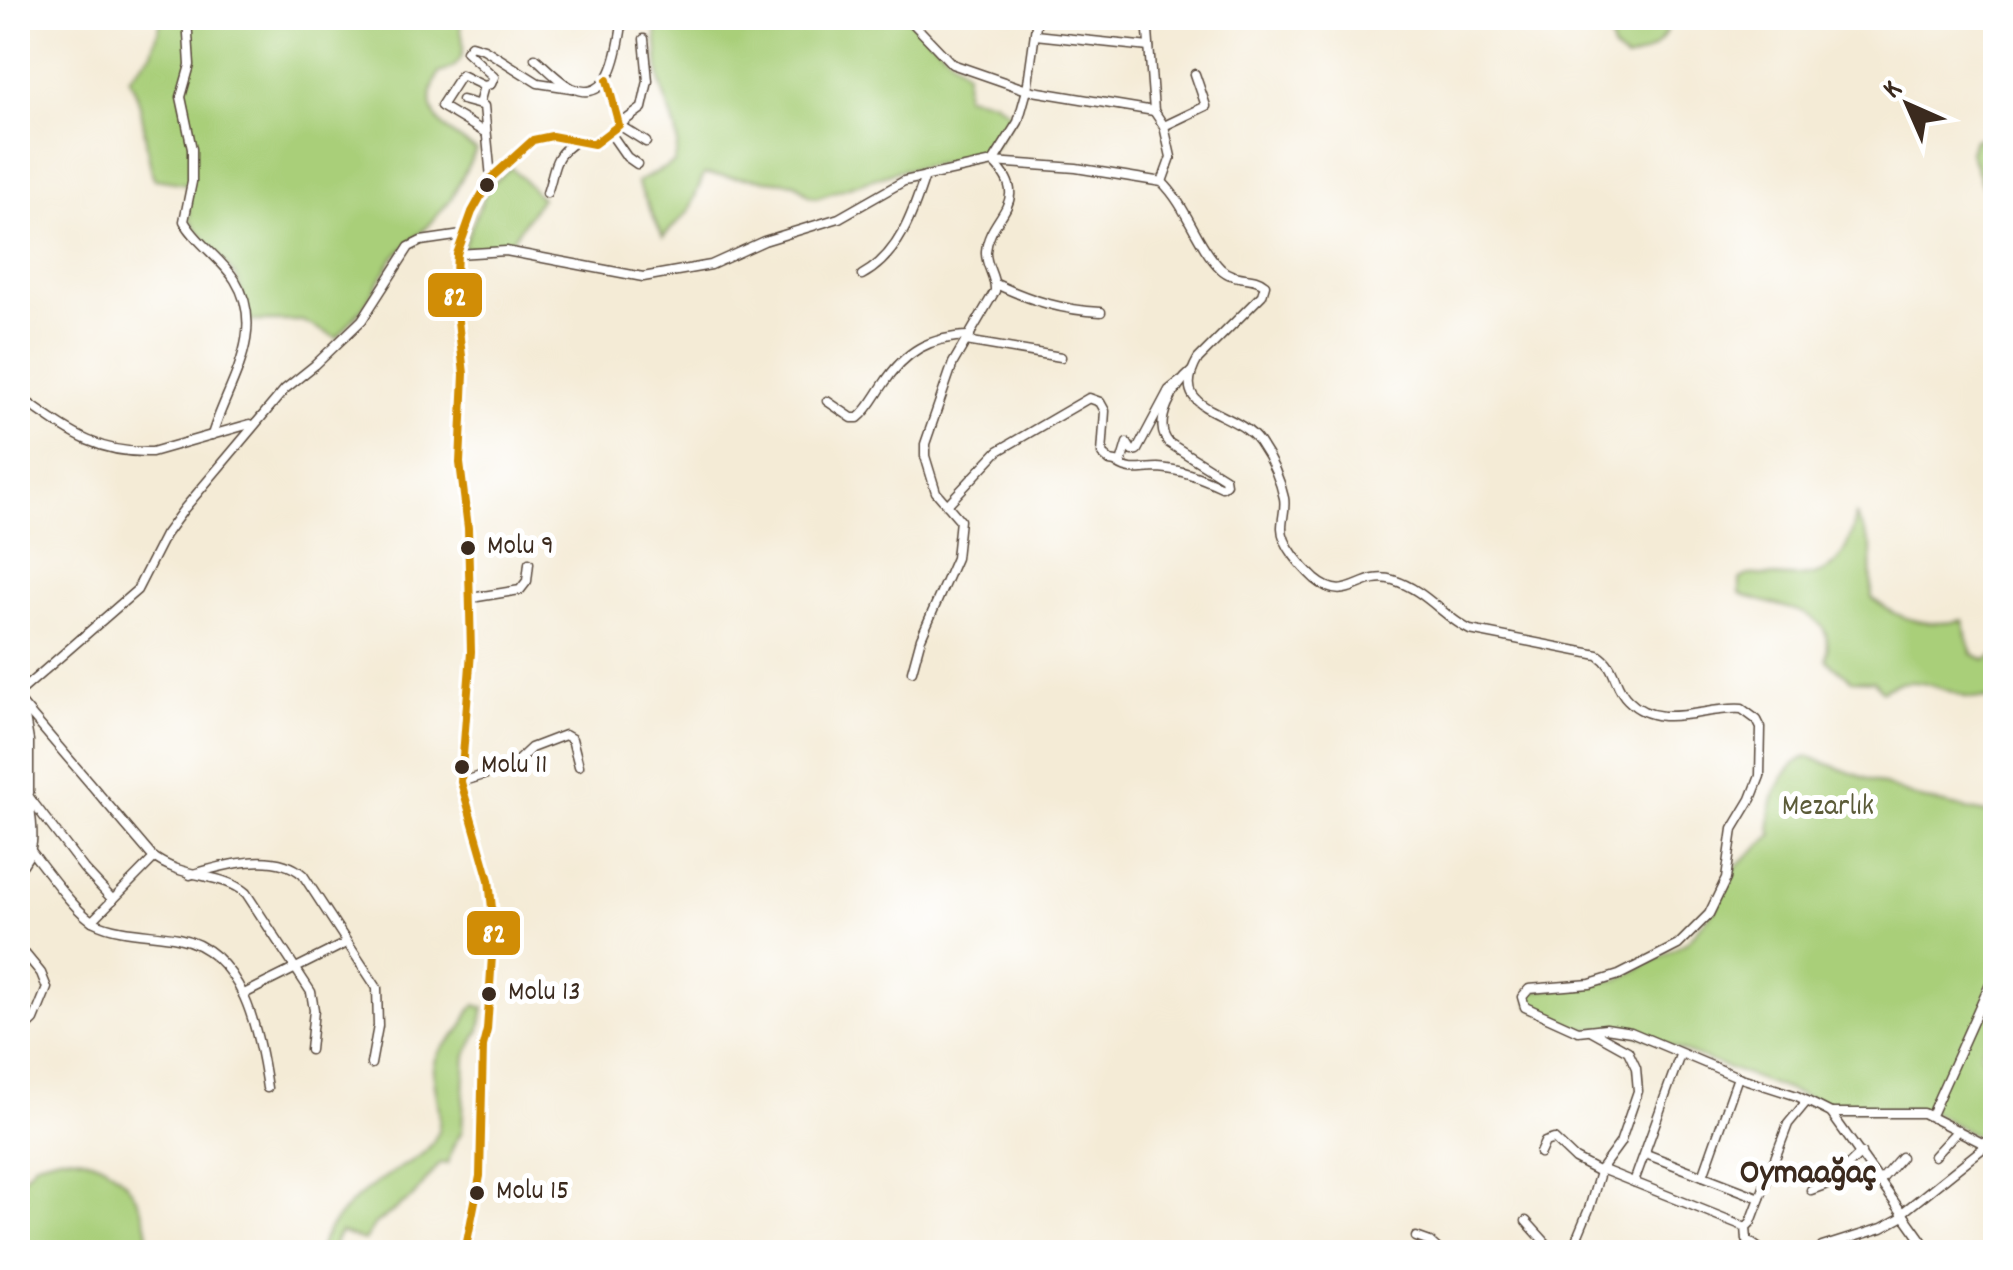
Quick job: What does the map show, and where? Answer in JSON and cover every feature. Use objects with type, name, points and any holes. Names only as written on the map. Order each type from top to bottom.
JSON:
[{"type":"street","points":[[187,18],[190,65],[181,98],[192,149],[192,182],[184,221],[236,282],[245,302],[248,324],[239,374],[212,435]]},
{"type":"street","points":[[486,133],[441,106],[461,76],[484,86],[491,84],[494,77],[466,51],[471,45],[538,83],[583,90],[598,88],[615,64],[623,18]]},
{"type":"street","points":[[908,18],[952,64],[1028,90],[1154,111]]},
{"type":"street","points":[[994,162],[1018,122],[1028,90],[1037,18]]},
{"type":"street","points":[[1147,18],[1154,111],[1164,126],[1172,156],[1162,182]]},
{"type":"street","points":[[1035,36],[1149,47]]},
{"type":"street","points":[[465,1252],[480,1176],[483,1046],[494,927],[489,880],[461,782],[472,652],[460,452],[464,374],[454,294],[457,254],[462,235],[491,178],[533,140],[552,136],[594,144],[642,108],[648,81],[644,39]]},
{"type":"street","points":[[535,58],[571,88]]},
{"type":"street","points":[[1164,126],[1206,106],[1195,74]]},
{"type":"street","points":[[607,80],[619,126],[646,142]]},
{"type":"street","points":[[479,104],[484,86]]},
{"type":"street","points":[[462,100],[484,106],[491,178]]},
{"type":"street","points":[[610,134],[627,158],[637,164]]},
{"type":"street","points":[[546,193],[554,162],[562,150],[576,141]]},
{"type":"street","points":[[912,671],[920,638],[956,558],[960,520],[934,489],[924,448],[950,372],[994,294],[996,284],[986,250],[1010,192],[1007,178],[994,162]]},
{"type":"street","points":[[457,254],[506,251],[643,277],[710,265],[838,218],[893,186],[994,162],[1092,170],[1162,182],[1204,249],[1222,270],[1233,278],[1262,281],[1265,288],[1192,371],[1169,390],[1137,450],[1131,450],[1128,443],[1118,464]]},
{"type":"street","points":[[862,274],[879,264],[899,238],[926,176]]},
{"type":"street","points":[[18,782],[29,792],[28,741],[20,691],[137,590],[165,534],[254,422],[362,320],[409,247],[462,235]]},
{"type":"street","points":[[996,284],[1034,302],[1066,310],[1102,312]]},
{"type":"street","points":[[827,401],[858,418],[909,353],[932,340],[968,338],[1061,357]]},
{"type":"street","points":[[1192,371],[1188,391],[1195,402],[1237,422],[1268,454],[1284,495],[1283,536],[1303,566],[1327,587],[1342,591],[1369,580],[1394,580],[1432,599],[1470,630],[1598,655],[1612,667],[1623,694],[1637,707],[1688,717],[1732,708],[1756,720],[1762,738],[1760,776],[1752,800],[1733,829],[1726,880],[1708,914],[1678,945],[1619,975],[1590,984],[1532,988],[1523,994],[1523,1004],[1528,1010],[1578,1031],[1606,1028],[1631,1032],[1831,1114],[1927,1248],[1914,1252]]},
{"type":"street","points":[[947,505],[998,451],[1088,398],[1103,405],[1101,449],[1106,458],[1128,471],[1158,468],[1222,487],[1226,478],[1162,435],[1161,425],[1179,382]]},
{"type":"street","points":[[18,396],[90,444],[104,448],[152,452],[254,422]]},
{"type":"street","points":[[471,598],[520,590],[527,580],[529,563]]},
{"type":"street","points":[[23,706],[154,858],[166,867],[230,883],[244,891],[314,1001],[310,1050]]},
{"type":"street","points":[[461,782],[512,766],[532,748],[565,735],[572,740],[579,766]]},
{"type":"street","points":[[18,870],[26,862],[34,834],[29,797],[112,900]]},
{"type":"street","points":[[18,835],[92,920],[196,943],[214,956],[244,994],[255,1023],[268,1088]]},
{"type":"street","points":[[92,920],[154,858]]},
{"type":"street","points":[[190,875],[277,861],[287,864],[312,886],[324,911],[378,992],[372,1064]]},
{"type":"street","points":[[244,994],[346,942]]},
{"type":"street","points":[[18,945],[41,973],[47,988],[34,1020],[18,1035]]},
{"type":"street","points":[[1931,1115],[1996,970]]},
{"type":"street","points":[[1571,1252],[1601,1170],[1622,1140],[1639,1084],[1628,1051],[1589,1030]]},
{"type":"street","points":[[1634,1182],[1680,1055]]},
{"type":"street","points":[[1702,1176],[1738,1077]]},
{"type":"street","points":[[1746,1226],[1788,1124],[1807,1101]]},
{"type":"street","points":[[1822,1247],[1882,1228],[1992,1146],[1931,1115],[1900,1111],[1831,1114]]},
{"type":"street","points":[[1934,1156],[1958,1130]]},
{"type":"street","points":[[1540,1153],[1545,1142],[1554,1139],[1574,1159],[1746,1226]]},
{"type":"street","points":[[1811,1190],[1830,1183],[1861,1153]]},
{"type":"street","points":[[1646,1154],[1760,1198]]},
{"type":"street","points":[[1880,1181],[1901,1158]]},
{"type":"street","points":[[1996,1169],[1996,1184]]},
{"type":"street","points":[[1526,1221],[1554,1252]]},
{"type":"street","points":[[1746,1226],[1747,1240],[1764,1252]]},
{"type":"street","points":[[1416,1237],[1430,1242],[1440,1252]]},
{"type":"green space","points":[[162,18],[458,18],[463,52],[456,65],[439,73],[431,100],[445,128],[476,150],[451,199],[393,258],[364,306],[337,338],[302,321],[249,321],[237,278],[190,221],[187,184],[154,179],[139,102],[129,78],[152,52]]},
{"type":"green space","points":[[655,18],[909,18],[966,72],[965,96],[993,101],[1013,115],[984,156],[897,171],[816,198],[795,183],[704,174],[689,211],[663,237],[637,182],[674,163],[677,152],[676,132],[659,76]]},
{"type":"green space","points":[[1606,18],[1669,18],[1655,46],[1626,60],[1613,50]]},
{"type":"green space","points":[[1988,135],[1995,143],[1995,205],[1982,185],[1970,152],[1974,140]]},
{"type":"green space","points":[[511,167],[541,198],[508,245],[462,249],[488,187]]},
{"type":"green space","points":[[1856,516],[1871,546],[1872,598],[1892,612],[1915,620],[1963,620],[1972,654],[1986,660],[1995,655],[1995,699],[1966,697],[1912,682],[1882,691],[1874,681],[1852,680],[1826,660],[1823,628],[1813,618],[1740,593],[1740,580],[1747,576],[1804,576],[1829,569],[1845,549]]},
{"type":"green space","name":"Mezarlık","points":[[1809,757],[1921,799],[1995,815],[1995,982],[1984,1009],[1995,1018],[1981,1053],[1995,1083],[1996,1100],[1984,1140],[1930,1111],[1835,1108],[1622,1028],[1579,1030],[1529,1005],[1530,992],[1620,979],[1687,942],[1716,908],[1737,865],[1773,835],[1770,814],[1778,789],[1791,768]]},
{"type":"green space","points":[[476,1005],[484,1008],[480,1030],[466,1055],[462,1131],[448,1164],[440,1163],[413,1197],[375,1224],[364,1241],[340,1232],[334,1252],[318,1252],[330,1227],[350,1205],[421,1155],[433,1142],[439,1121],[436,1059]]},
{"type":"green space","points":[[59,1156],[98,1163],[126,1183],[143,1214],[149,1252],[18,1252],[18,1183],[36,1162]]},
{"type":"transit line","name":"82","points":[[465,1252],[480,1176],[483,1046],[494,927],[489,880],[461,782],[471,652],[468,528],[460,463],[464,374],[455,294],[457,254],[472,212],[491,178],[533,140],[552,136],[594,144],[619,125],[607,80]]},
{"type":"place","name":"Molu 9","points":[[468,548]]},
{"type":"place","name":"Molu 11","points":[[462,767]]},
{"type":"place","name":"Molu 13","points":[[489,994]]},
{"type":"place","name":"Molu 15","points":[[477,1193]]},
{"type":"district","name":"Oymaağaç","points":[[1808,1175]]}]
